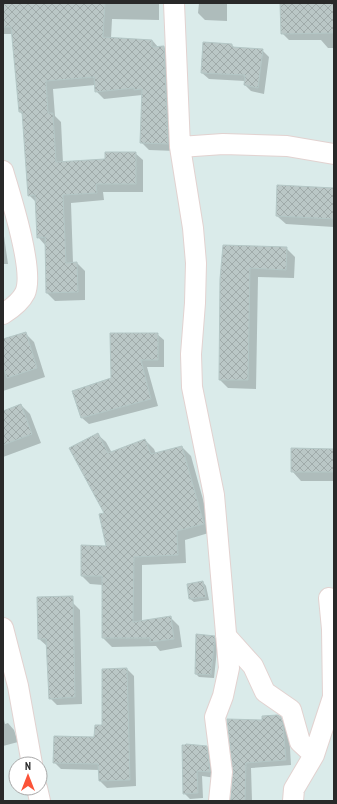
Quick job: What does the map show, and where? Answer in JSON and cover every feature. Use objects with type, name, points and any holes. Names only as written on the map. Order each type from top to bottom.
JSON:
[{"type":"street","points":[[174,3],[180,147],[193,228],[196,263],[191,354],[192,387],[214,495],[229,668],[223,696],[215,717],[222,772],[219,801]]},
{"type":"street","points":[[180,147],[223,144],[287,146],[334,154]]},
{"type":"street","points":[[3,172],[20,226],[27,280],[25,292],[15,305],[3,314]]},
{"type":"street","points":[[293,801],[294,789],[314,755],[334,697],[332,629],[329,598]]},
{"type":"street","points":[[3,628],[18,686],[31,756]]},
{"type":"street","points":[[226,636],[253,666],[265,692],[291,710],[300,742],[314,755]]},
{"type":"building","points":[[3,3],[105,3],[103,37],[152,40],[152,47],[164,46],[168,144],[140,143],[142,89],[134,90],[134,88],[95,92],[94,77],[46,81],[48,113],[53,113],[56,162],[105,159],[105,152],[136,152],[136,184],[96,184],[97,193],[63,195],[66,263],[77,262],[78,292],[46,293],[45,237],[37,238],[35,195],[28,196],[22,112],[19,112],[11,27],[3,27]]},
{"type":"building","points":[[280,3],[334,3],[334,33],[281,34]]},
{"type":"building","points":[[203,42],[232,44],[232,47],[263,49],[258,88],[244,85],[245,75],[201,73]]},
{"type":"building","points":[[277,185],[334,188],[334,219],[276,216]]},
{"type":"building","points":[[223,245],[287,247],[286,270],[250,268],[248,380],[219,380],[220,279]]},
{"type":"building","points":[[26,332],[37,368],[7,378],[3,366],[3,339]]},
{"type":"building","points":[[110,333],[158,333],[158,360],[141,360],[151,399],[81,418],[72,391],[111,378]]},
{"type":"building","points":[[21,404],[32,434],[3,445],[3,411]]},
{"type":"building","points":[[98,433],[108,453],[145,439],[151,454],[182,446],[204,524],[177,531],[178,555],[134,557],[133,622],[171,616],[174,639],[150,642],[150,638],[102,638],[102,576],[81,576],[81,545],[106,546],[99,514],[104,513],[69,448]]},
{"type":"building","points":[[291,448],[334,449],[334,472],[291,472]]},
{"type":"building","points":[[203,581],[206,597],[189,599],[187,584]]},
{"type":"building","points":[[73,596],[75,697],[49,699],[46,639],[38,639],[37,597]]},
{"type":"building","points":[[196,634],[215,636],[211,675],[195,674]]},
{"type":"building","points":[[127,668],[130,780],[99,781],[98,764],[53,763],[54,736],[94,737],[95,725],[102,725],[102,669]]},
{"type":"building","points":[[278,715],[281,717],[283,725],[286,760],[246,763],[245,801],[231,801],[233,771],[227,719],[262,720],[262,716]]},
{"type":"building","points":[[182,745],[207,746],[210,772],[197,771],[198,793],[183,794]]}]
